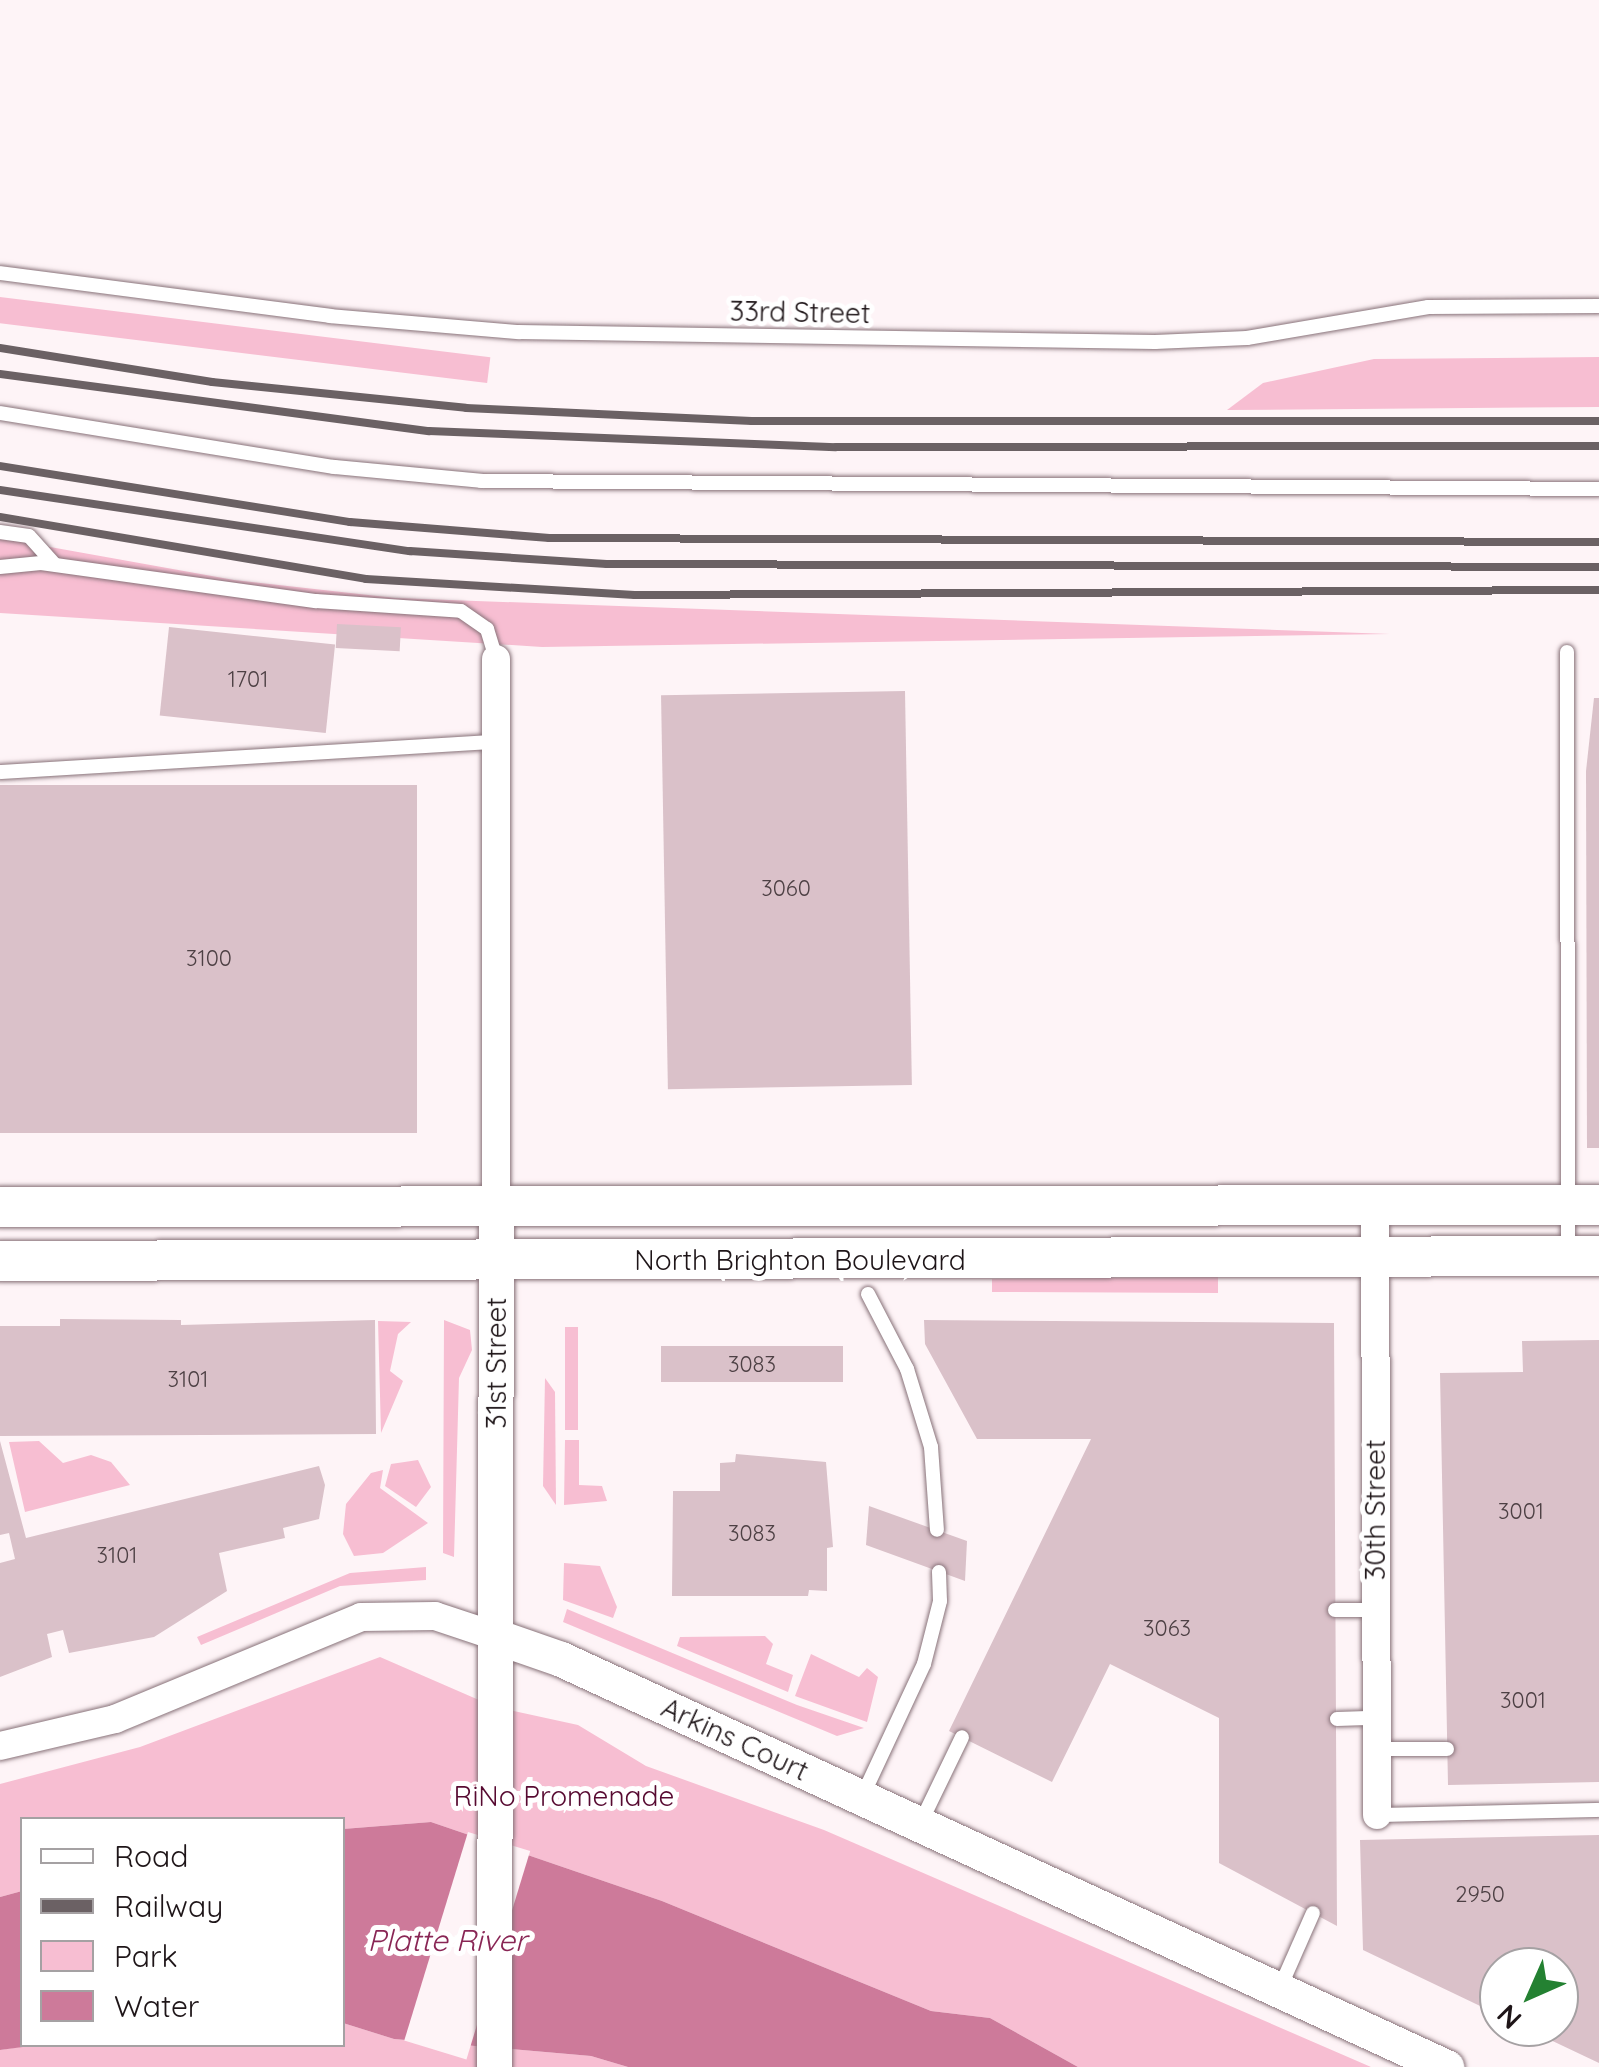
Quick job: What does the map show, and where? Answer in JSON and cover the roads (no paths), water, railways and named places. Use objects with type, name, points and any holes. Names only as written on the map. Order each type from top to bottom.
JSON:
[{"type":"main road","name":"North Brighton Boulevard","points":[[0,1207],[1584,1205]]},
{"type":"main road","name":"North Brighton Boulevard","points":[[0,1261],[1583,1256]]},
{"type":"street","name":"31st Street","points":[[494,2067],[496,658]]},
{"type":"street","name":"30th Street","points":[[1375,1205],[1377,1815]]},
{"type":"street","name":"Arkins Court","points":[[0,1746],[115,1719],[361,1617],[435,1616],[560,1658],[1446,2067]]},
{"type":"lane","name":"33rd Street","points":[[0,274],[330,316],[553,333],[1155,342],[1247,338],[1428,307],[1599,306]]},
{"type":"lane","points":[[0,413],[316,465],[482,482],[1599,489]]},
{"type":"lane","points":[[0,532],[29,536],[54,564]]},
{"type":"lane","points":[[0,566],[54,564],[316,600],[462,611],[488,628],[496,658]]},
{"type":"lane","points":[[1567,652],[1583,1256]]},
{"type":"lane","points":[[0,772],[496,742]]},
{"type":"lane","points":[[868,1294],[907,1369],[928,1436],[937,1530]]},
{"type":"lane","points":[[862,1797],[924,1664],[940,1601],[939,1572]]},
{"type":"lane","points":[[1335,1610],[1375,1610]]},
{"type":"lane","points":[[1337,1719],[1376,1718]]},
{"type":"lane","points":[[920,1824],[962,1737]]},
{"type":"lane","points":[[1376,1750],[1447,1749]]},
{"type":"lane","points":[[1377,1815],[1599,1810]]},
{"type":"lane","points":[[1278,1990],[1312,1913]]},
{"type":"water","name":"Platte River","points":[[431,1822],[662,1901],[931,2011],[990,2018],[1078,2067],[628,2067],[591,2056],[394,2039],[345,2024],[345,1829]]},
{"type":"water","points":[[20,1892],[23,2047],[0,2050],[0,1897]]},
{"type":"railway","points":[[0,348],[212,382],[466,408],[752,421],[1599,421]]},
{"type":"railway","points":[[0,374],[429,431],[836,447],[1599,446]]},
{"type":"railway","points":[[0,466],[350,522],[549,538],[1599,542]]},
{"type":"railway","points":[[0,490],[410,551],[607,564],[1599,567]]},
{"type":"railway","points":[[0,517],[366,579],[635,595],[1599,590]]},
{"type":"park label","name":"RiNo Promenade","points":[[564,1796]]}]
